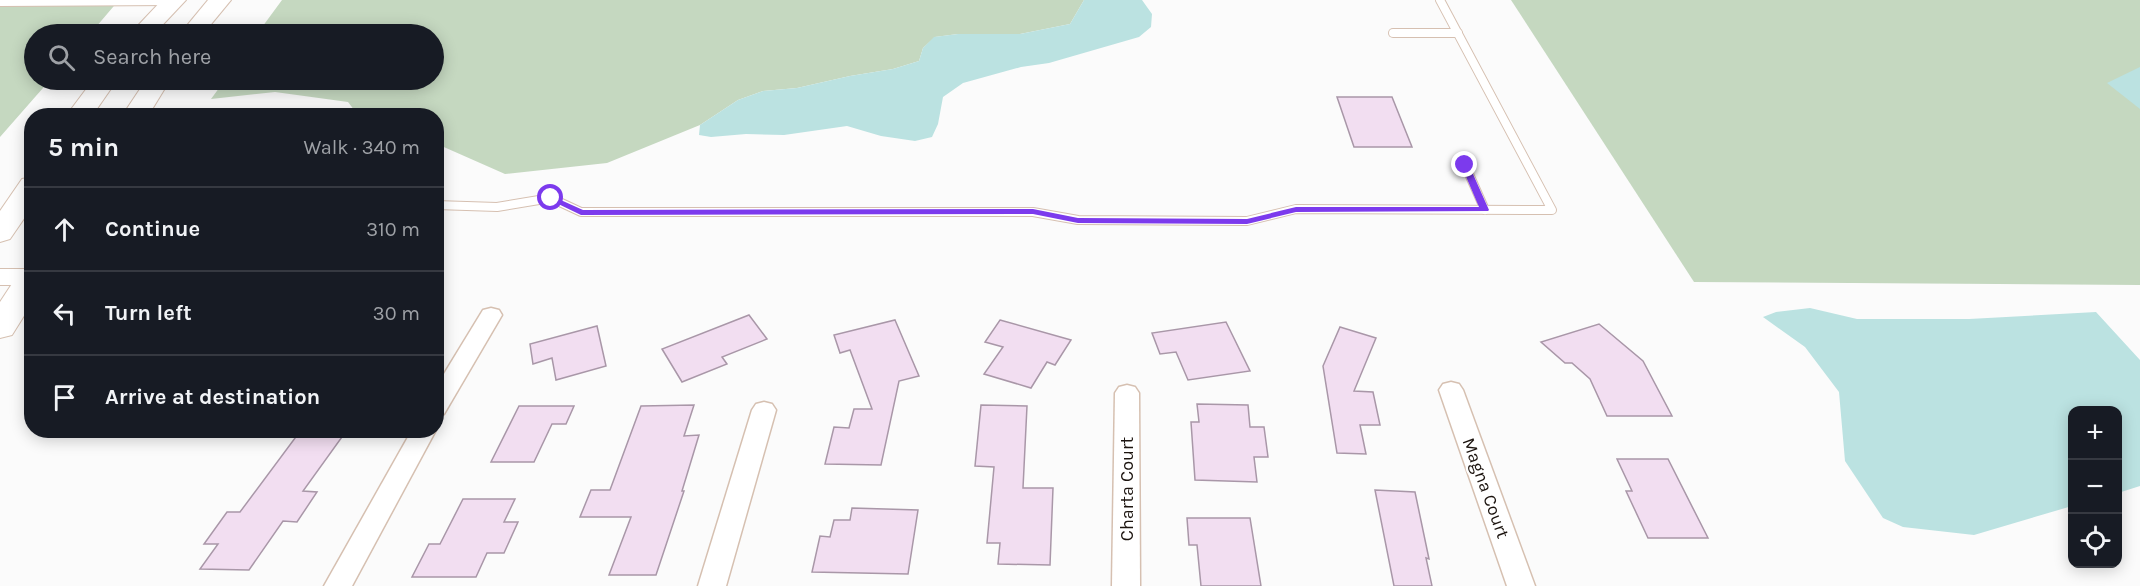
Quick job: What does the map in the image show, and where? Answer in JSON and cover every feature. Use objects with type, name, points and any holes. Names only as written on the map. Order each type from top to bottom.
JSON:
[{"type":"main road","points":[[151,24],[174,0]]},
{"type":"main road","points":[[199,24],[213,5]]},
{"type":"main road","points":[[85,108],[98,90]]},
{"type":"main road","points":[[140,108],[152,90]]},
{"type":"main road","points":[[0,233],[24,197]]},
{"type":"main road","points":[[0,327],[24,290]]},
{"type":"street","points":[[0,277],[24,277]]},
{"type":"street","points":[[444,394],[491,315]]},
{"type":"street","name":"Magna Court","points":[[1450,390],[1521,586]]},
{"type":"street","name":"Charta Court","points":[[1126,586],[1127,393]]},
{"type":"street","points":[[712,586],[764,410]]},
{"type":"street","points":[[338,586],[420,438]]},
{"type":"lane","points":[[0,2],[174,0]]},
{"type":"lane","points":[[444,205],[497,207],[551,198],[581,212],[1033,212],[1078,220],[1247,221],[1296,209],[1552,210],[1440,0]]},
{"type":"lane","points":[[1393,33],[1458,33]]},
{"type":"lane","points":[[1465,165],[1485,210]]},
{"type":"green space","points":[[0,0],[119,0],[99,24],[24,24],[24,90],[41,90],[0,137]]},
{"type":"green space","points":[[282,0],[1084,0],[1070,24],[1020,34],[958,34],[935,37],[923,48],[919,61],[893,69],[797,88],[763,91],[738,100],[700,125],[607,163],[505,174],[444,147],[444,108],[353,108],[348,102],[275,92],[211,99],[218,90],[444,90],[444,24],[264,24]]},
{"type":"green space","points":[[1511,0],[2140,0],[2140,285],[1694,282]]},
{"type":"water","points":[[1084,0],[1142,0],[1152,14],[1151,27],[1139,37],[1049,63],[1021,67],[963,83],[943,97],[938,124],[932,137],[915,141],[881,136],[847,126],[784,135],[746,134],[711,137],[699,135],[700,125],[738,100],[763,91],[797,88],[893,69],[919,61],[923,48],[934,37],[958,34],[1020,34],[1070,24]]},
{"type":"water","points":[[2140,67],[2140,109],[2107,83]]},
{"type":"water","points":[[1810,308],[1857,319],[1969,319],[2096,312],[2140,360],[2140,486],[2122,492],[2122,406],[2068,406],[2068,507],[1974,535],[1903,527],[1883,518],[1845,461],[1839,392],[1805,347],[1763,317],[1776,312]]},
{"type":"building","points":[[1337,97],[1392,97],[1412,147],[1354,147]]},
{"type":"building","points":[[749,315],[767,339],[722,357],[727,364],[682,382],[662,349]]},
{"type":"building","points":[[895,320],[919,376],[899,381],[881,465],[825,464],[834,427],[849,428],[854,409],[872,409],[850,350],[840,353],[834,335]]},
{"type":"building","points":[[1000,320],[1071,340],[1055,365],[1047,362],[1031,388],[984,374],[1003,347],[985,342]]},
{"type":"building","points":[[1226,322],[1250,371],[1188,380],[1176,352],[1160,354],[1152,333]]},
{"type":"building","points":[[1599,324],[1643,361],[1672,416],[1607,416],[1590,379],[1572,363],[1565,363],[1541,342]]},
{"type":"building","points":[[597,326],[606,366],[556,380],[552,358],[533,364],[530,344]]},
{"type":"building","points":[[1340,327],[1376,338],[1354,391],[1373,392],[1380,425],[1360,425],[1366,454],[1337,453],[1323,366]]},
{"type":"building","points":[[1197,404],[1248,405],[1250,427],[1264,427],[1268,457],[1254,457],[1257,482],[1195,480],[1191,422],[1199,422]]},
{"type":"building","points":[[694,405],[684,436],[699,435],[682,491],[684,491],[656,575],[609,575],[631,517],[580,517],[591,490],[610,490],[641,406]]},
{"type":"building","points":[[981,405],[1027,406],[1023,488],[1053,488],[1050,565],[998,564],[1000,543],[987,543],[994,467],[975,466]]},
{"type":"building","points":[[519,406],[574,406],[566,424],[552,424],[534,462],[491,462]]},
{"type":"building","points":[[295,438],[341,438],[303,491],[317,492],[297,522],[283,521],[249,570],[200,569],[218,544],[204,544],[227,512],[240,512]]},
{"type":"building","points":[[1617,459],[1668,459],[1708,538],[1648,538],[1626,491],[1632,491]]},
{"type":"building","points":[[1375,490],[1415,492],[1429,559],[1426,558],[1432,586],[1394,586]]},
{"type":"building","points":[[463,499],[515,499],[504,522],[518,522],[504,553],[487,553],[476,577],[412,577],[429,544],[440,544]]},
{"type":"building","points":[[852,508],[918,510],[908,574],[812,572],[820,536],[830,537],[834,520],[850,520]]},
{"type":"building","points":[[1187,518],[1250,518],[1261,586],[1201,586],[1197,545],[1189,545]]},
{"type":"route","points":[[551,198],[581,212],[1033,212],[1078,220],[1247,221],[1296,209],[1485,210],[1465,165]]}]
